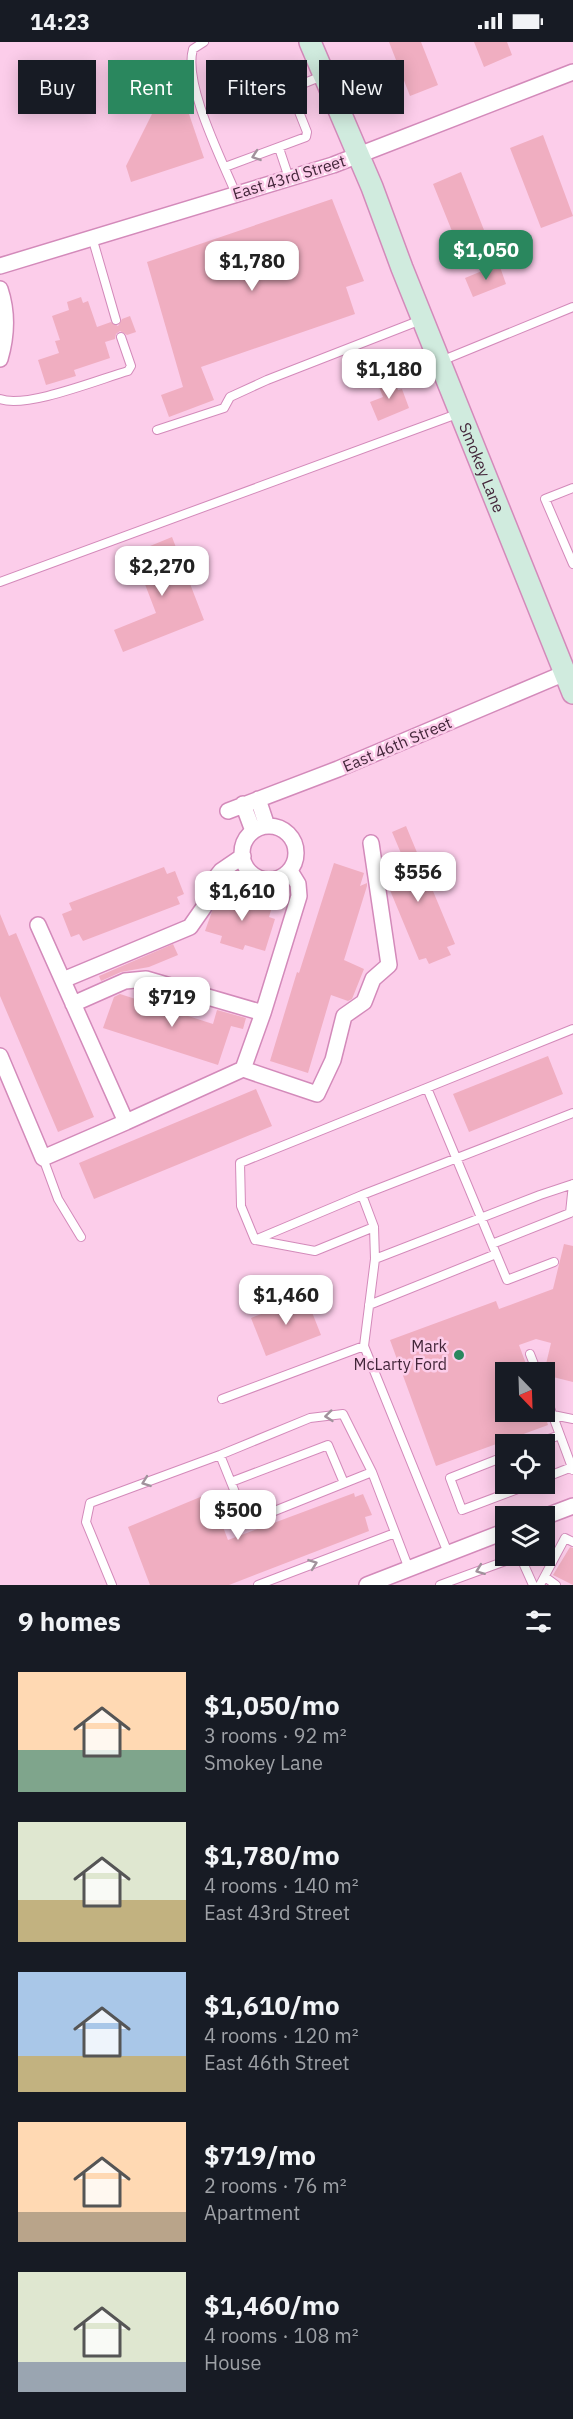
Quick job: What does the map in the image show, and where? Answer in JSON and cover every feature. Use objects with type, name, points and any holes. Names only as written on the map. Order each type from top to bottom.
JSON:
[{"type":"street","name":"Smokey Lane","points":[[310,42],[319,64]]},
{"type":"street","name":"East 43rd Street","points":[[0,266],[358,156],[573,72]]},
{"type":"street","name":"Smokey Lane","points":[[340,114],[573,693]]},
{"type":"street","points":[[0,289],[5,310],[0,359]]},
{"type":"street","name":"East 46th Street","points":[[228,811],[338,769],[565,672]]},
{"type":"street","points":[[258,799],[260,829]]},
{"type":"street","points":[[243,804],[260,829]]},
{"type":"street","points":[[276,827],[291,837],[297,854],[290,871],[275,879],[258,877],[246,865],[243,856],[244,843],[260,829],[276,827]]},
{"type":"street","points":[[0,1056],[43,1158],[243,1069],[317,1094],[333,1060],[344,1016],[364,1002],[373,979],[389,965],[371,843]]},
{"type":"street","points":[[63,980],[190,927],[204,907],[209,886],[221,871],[243,856]]},
{"type":"street","points":[[243,1069],[299,896],[298,884],[290,871]]},
{"type":"street","points":[[38,925],[126,1122]]},
{"type":"street","points":[[73,1004],[125,981],[146,979],[263,1013]]},
{"type":"street","points":[[555,1513],[573,1506]]},
{"type":"street","points":[[367,1585],[495,1535]]},
{"type":"lane","points":[[204,42],[193,49],[191,64],[196,96],[236,194]]},
{"type":"lane","points":[[225,167],[308,135],[290,89],[319,78]]},
{"type":"lane","points":[[279,148],[289,178]]},
{"type":"lane","points":[[92,237],[116,320]]},
{"type":"lane","points":[[440,362],[573,307]]},
{"type":"lane","points":[[157,430],[224,408],[230,397],[267,380],[423,320]]},
{"type":"lane","points":[[0,399],[9,402],[44,396],[128,371],[130,366],[121,337]]},
{"type":"lane","points":[[0,582],[460,412]]},
{"type":"lane","points":[[573,488],[545,499],[573,564]]},
{"type":"lane","points":[[255,1240],[241,1206],[240,1163],[573,1029]]},
{"type":"lane","points":[[427,1088],[507,1280],[554,1262]]},
{"type":"lane","points":[[255,1240],[362,1195],[573,1113]]},
{"type":"lane","points":[[43,1158],[58,1199],[81,1237]]},
{"type":"lane","points":[[375,1259],[573,1184],[571,1214],[492,1244]]},
{"type":"lane","points":[[362,1195],[375,1227],[375,1259],[364,1346],[448,1553]]},
{"type":"lane","points":[[255,1240],[315,1251],[375,1227]]},
{"type":"lane","points":[[369,1305],[496,1254]]},
{"type":"lane","points":[[222,1399],[364,1346]]},
{"type":"lane","points":[[530,1354],[533,1362]]},
{"type":"lane","points":[[112,1585],[86,1522],[90,1503],[220,1455],[310,1418],[343,1414],[372,1473],[409,1569]]},
{"type":"lane","points":[[555,1415],[573,1419]]},
{"type":"lane","points":[[555,1421],[570,1455],[573,1468],[555,1474]]},
{"type":"lane","points":[[555,1437],[560,1435]]},
{"type":"lane","points":[[231,1482],[328,1445],[344,1483]]},
{"type":"lane","points":[[220,1455],[245,1517],[257,1518],[372,1473]]},
{"type":"lane","points":[[495,1460],[450,1478],[462,1510],[504,1494]]},
{"type":"lane","points":[[258,1585],[395,1533]]},
{"type":"lane","points":[[540,1585],[565,1538],[573,1542]]},
{"type":"lane","points":[[440,1585],[495,1565]]},
{"type":"lane","points":[[524,1566],[533,1585]]},
{"type":"lane","points":[[545,1577],[556,1585]]},
{"type":"building","points":[[389,42],[421,42],[438,85],[410,96],[404,81],[404,60],[396,60]]},
{"type":"building","points":[[474,42],[507,42],[512,55],[484,67]]},
{"type":"building","points":[[152,114],[189,114],[204,158],[131,182],[126,166]]},
{"type":"building","points":[[543,135],[573,216],[541,228],[510,148]]},
{"type":"building","points":[[461,172],[484,230],[456,241],[433,184]]},
{"type":"building","points":[[332,199],[364,281],[346,287],[355,314],[201,367],[214,400],[169,417],[161,395],[183,387],[147,262]]},
{"type":"building","points":[[499,264],[506,284],[473,297],[465,278]]},
{"type":"building","points":[[81,297],[83,303],[88,301],[97,327],[111,322],[118,326],[122,319],[130,316],[136,332],[127,335],[120,331],[116,334],[115,339],[105,342],[110,358],[74,370],[76,376],[46,385],[38,360],[59,353],[55,341],[60,340],[52,316],[69,310],[67,302]]},
{"type":"building","points":[[393,376],[398,390],[402,389],[409,408],[378,421],[370,402],[383,397],[377,382]]},
{"type":"building","points":[[172,537],[204,620],[123,652],[114,630],[156,613],[133,553]]},
{"type":"building","points":[[406,826],[455,944],[447,947],[451,955],[429,964],[426,958],[419,960],[387,883],[386,876],[392,874],[388,865],[403,858],[392,832]]},
{"type":"building","points":[[334,863],[364,873],[360,886],[367,883],[344,960],[364,969],[352,999],[348,1001],[331,995],[308,1073],[270,1061]]},
{"type":"building","points":[[164,867],[167,874],[175,871],[184,894],[177,897],[180,904],[83,941],[79,934],[71,937],[62,914],[72,910],[69,903]]},
{"type":"building","points":[[247,891],[263,895],[260,904],[272,907],[269,917],[275,919],[265,951],[245,945],[243,950],[220,943],[222,936],[205,931],[216,900],[228,903],[231,894],[244,898]]},
{"type":"building","points":[[0,914],[9,936],[16,933],[94,1117],[58,1132],[0,996]]},
{"type":"building","points":[[173,944],[178,955],[149,967],[121,972],[101,981],[99,976]]},
{"type":"building","points":[[120,994],[213,1024],[217,1010],[246,1018],[243,1029],[231,1026],[218,1065],[103,1028],[114,997]]},
{"type":"building","points":[[548,1056],[563,1094],[469,1132],[453,1094]]},
{"type":"building","points":[[256,1089],[272,1126],[94,1199],[79,1163]]},
{"type":"building","name":"Mark McLarty Ford","points":[[564,1244],[573,1246],[573,1382],[555,1378],[555,1362],[546,1362],[551,1343],[536,1339],[519,1345],[525,1362],[495,1362],[495,1422],[547,1422],[548,1425],[523,1434],[495,1434],[495,1444],[436,1466],[390,1340],[496,1301],[499,1309],[553,1289]]},
{"type":"building","points":[[306,1297],[321,1335],[266,1356],[251,1318]]},
{"type":"building","points":[[210,1493],[228,1540],[354,1493],[355,1497],[363,1494],[372,1515],[365,1517],[369,1531],[229,1585],[150,1585],[128,1527]]},
{"type":"building","points":[[570,1547],[573,1548],[573,1585],[553,1575]]},
{"type":"place","name":"Mark McLarty Ford","points":[[459,1355]]}]
